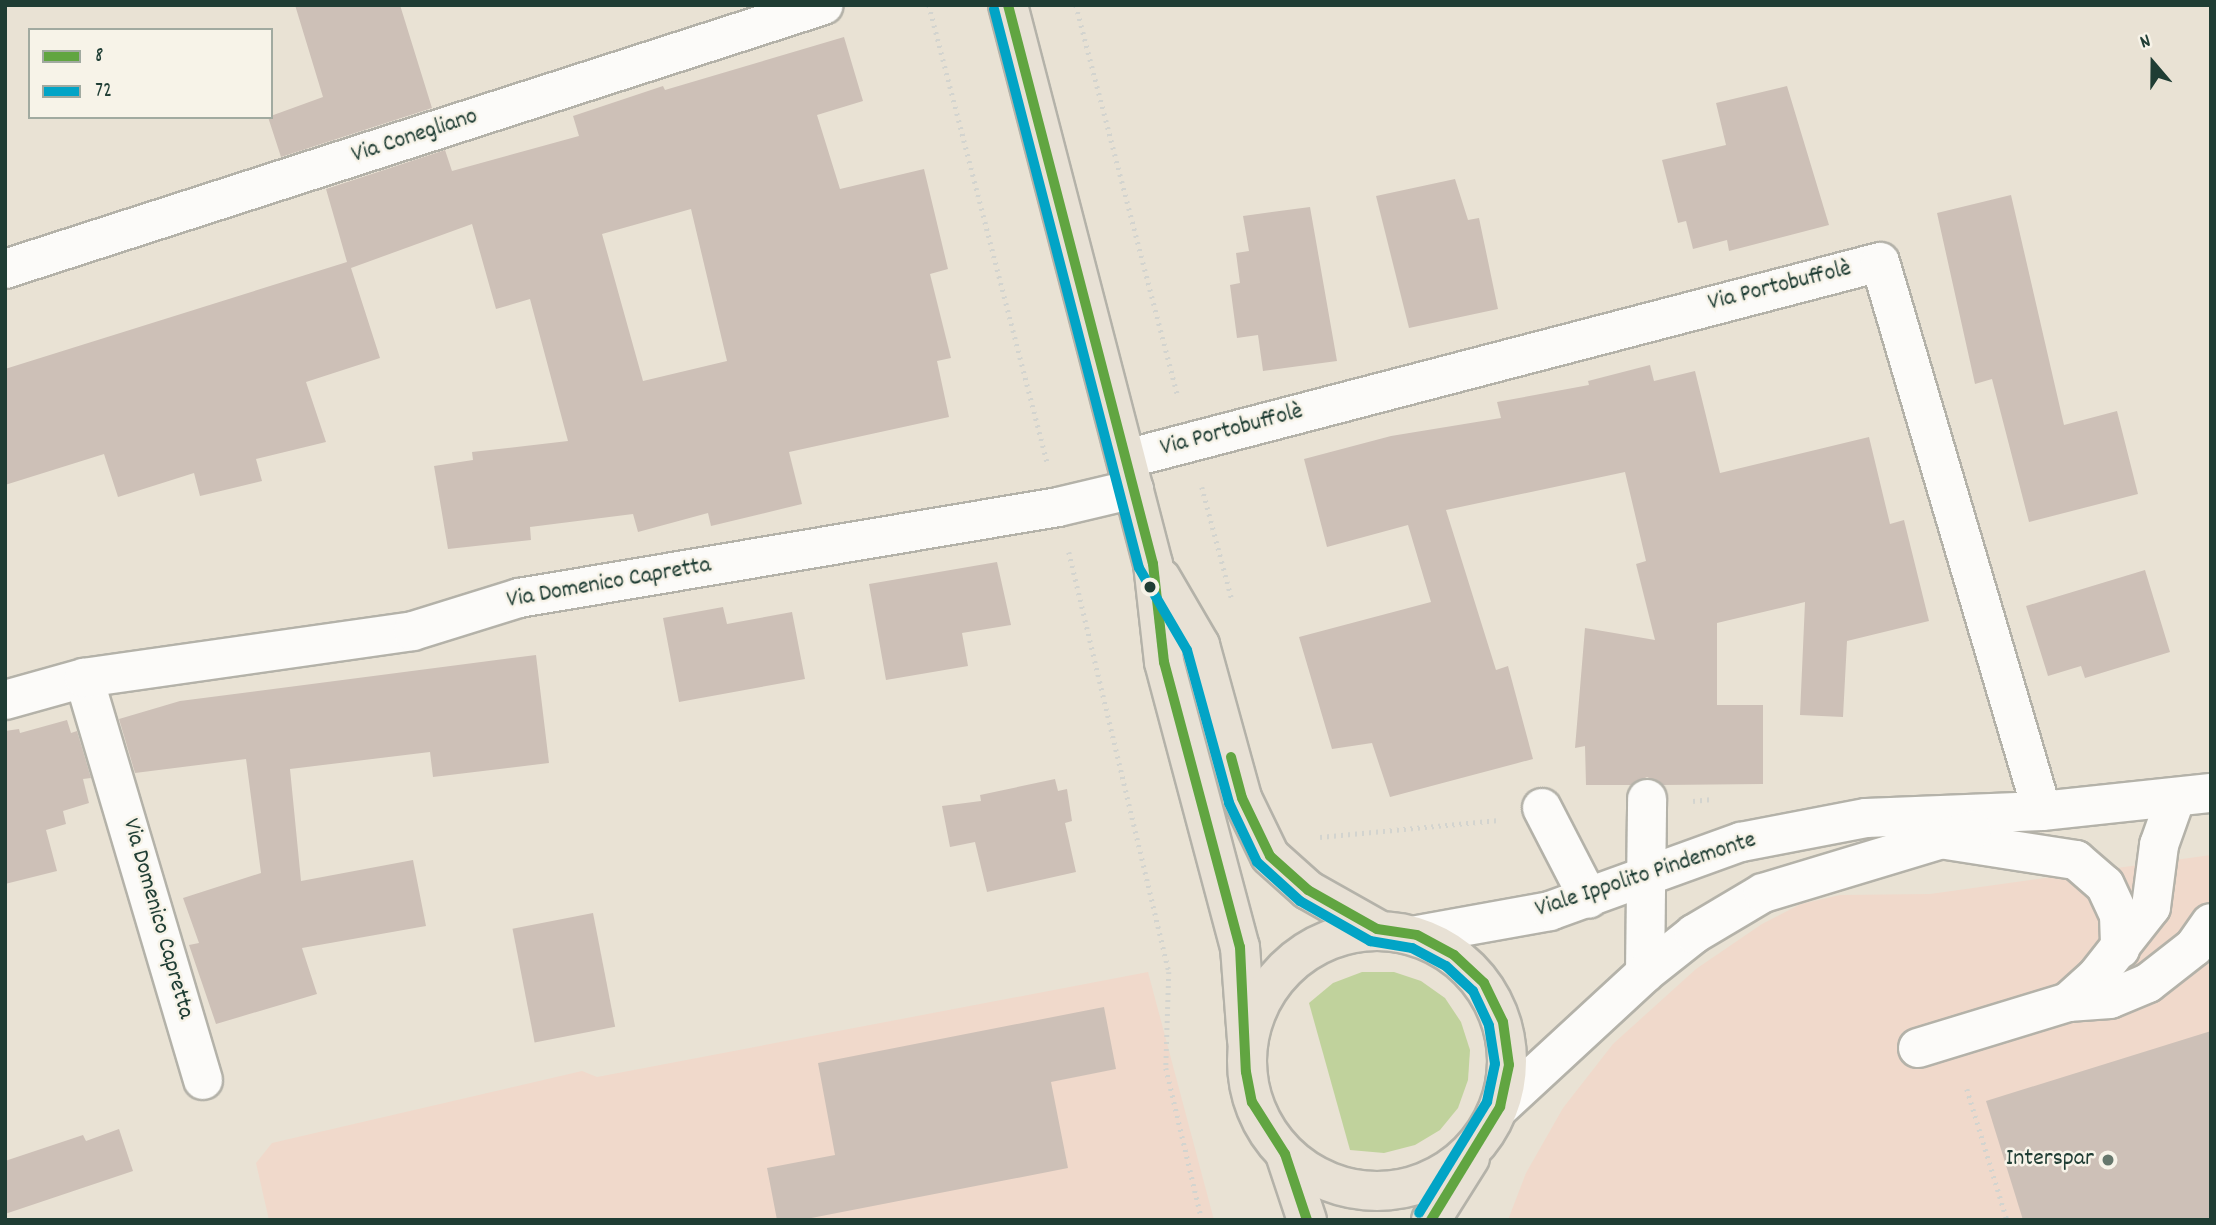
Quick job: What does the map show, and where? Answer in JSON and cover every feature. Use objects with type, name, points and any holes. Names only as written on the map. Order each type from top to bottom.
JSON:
[{"type":"main road","points":[[1008,5],[1153,564],[1164,662],[1240,947],[1252,1102],[1285,1154],[1307,1220]]},
{"type":"main road","points":[[1153,564],[1200,645],[1242,798],[1270,856],[1308,890],[1377,929]]},
{"type":"main road","points":[[1247,1041],[1264,995],[1278,975],[1306,951],[1340,934],[1377,929],[1417,935],[1454,955],[1484,983],[1503,1022],[1509,1065],[1500,1107],[1432,1220]]},
{"type":"main road","points":[[1285,1154],[1320,1180],[1373,1191],[1405,1189],[1445,1172],[1478,1144]]},
{"type":"street","name":"Via Conegliano","points":[[5,269],[824,5]]},
{"type":"street","name":"Via Portobuffolè","points":[[1130,474],[1190,442],[1880,262],[2042,811]]},
{"type":"street","name":"Via Domenico Capretta","points":[[5,700],[84,678],[413,631],[519,598],[1058,507],[1130,474]]},
{"type":"street","name":"Via Domenico Capretta","points":[[84,678],[203,1080]]},
{"type":"street","name":"Viale Ippolito Pindemonte","points":[[1417,935],[1550,911],[1646,879],[1741,842],[1866,818],[2042,811],[2193,795]]},
{"type":"street","points":[[2068,1002],[2120,949],[2151,907],[2159,845],[2193,795]]},
{"type":"street","points":[[1645,973],[1647,802]]},
{"type":"street","name":"Viale Ippolito Pindemonte","points":[[1500,1107],[1645,973],[1694,934],[1763,893],[1938,839],[2042,811]]},
{"type":"street","points":[[1544,812],[1589,899]]},
{"type":"street","points":[[1938,839],[2076,860],[2105,886],[2119,915],[2120,949]]},
{"type":"street","points":[[1919,1048],[2068,1002],[2110,999],[2148,983],[2194,947],[2211,923]]},
{"type":"path","points":[[929,5],[1058,507],[1169,972],[1166,1068],[1202,1220]]},
{"type":"path","points":[[1076,5],[1232,603]]},
{"type":"path","points":[[1647,802],[1720,799]]},
{"type":"path","points":[[1315,836],[1544,812]]},
{"type":"path","points":[[1967,1089],[2007,1220]]},
{"type":"shaded area","points":[[2211,855],[2211,1220],[1508,1220],[1526,1173],[1563,1108],[1613,1044],[1696,969],[1762,924],[1801,904],[1840,895],[1930,894]]},
{"type":"shaded area","points":[[1148,972],[1214,1220],[269,1220],[256,1163],[272,1143],[582,1071],[597,1077]]},
{"type":"green space","points":[[1362,972],[1394,972],[1421,981],[1445,998],[1461,1022],[1470,1050],[1468,1080],[1458,1108],[1440,1130],[1415,1145],[1384,1153],[1350,1150],[1309,1003],[1333,983]]},
{"type":"building","points":[[295,5],[400,5],[432,108],[281,157],[269,119],[323,97]]},
{"type":"building","points":[[844,37],[863,101],[817,115],[840,189],[924,169],[948,269],[930,274],[951,358],[937,361],[949,417],[789,452],[802,504],[711,526],[708,513],[638,532],[633,514],[530,527],[531,540],[448,549],[434,466],[473,460],[472,452],[568,441],[530,299],[496,309],[472,224],[351,268],[380,358],[306,382],[326,442],[256,459],[262,481],[200,496],[194,473],[118,497],[104,454],[5,485],[5,369],[347,262],[326,189],[445,150],[452,171],[579,136],[573,116],[663,86],[665,90]],"holes":[[[691,209],[727,361],[643,381],[602,234]]]},
{"type":"building","points":[[1787,86],[1829,225],[1729,251],[1727,240],[1693,249],[1686,221],[1678,223],[1662,160],[1726,145],[1716,103]]},
{"type":"building","points":[[1455,179],[1468,220],[1479,218],[1498,309],[1409,328],[1376,196]]},
{"type":"building","points":[[2011,195],[2064,425],[2117,411],[2138,494],[2029,522],[1992,379],[1975,384],[1937,213]]},
{"type":"building","points":[[1310,207],[1337,361],[1263,371],[1258,335],[1237,338],[1230,285],[1240,283],[1236,253],[1249,251],[1243,216]]},
{"type":"building","points":[[1650,365],[1654,381],[1695,371],[1720,473],[1869,437],[1890,524],[1904,520],[1929,621],[1847,641],[1843,717],[1800,715],[1805,602],[1717,623],[1717,705],[1763,705],[1763,784],[1663,785],[1647,777],[1631,785],[1586,785],[1585,746],[1575,748],[1585,628],[1655,640],[1636,564],[1646,561],[1625,472],[1446,510],[1496,670],[1508,666],[1533,759],[1390,797],[1372,743],[1332,749],[1299,637],[1431,602],[1408,525],[1327,547],[1304,459],[1391,436],[1501,418],[1497,402],[1589,385],[1588,381]]},
{"type":"building","points":[[997,562],[1011,625],[962,633],[968,666],[886,680],[869,584]]},
{"type":"building","points":[[2145,570],[2170,652],[2085,678],[2081,666],[2048,676],[2026,606]]},
{"type":"building","points":[[723,607],[727,624],[792,612],[805,679],[679,702],[663,618]]},
{"type":"building","points":[[536,655],[549,763],[433,777],[430,752],[290,769],[301,881],[413,860],[426,926],[302,948],[317,994],[216,1024],[189,945],[199,943],[183,898],[261,873],[246,759],[135,773],[119,719],[180,701]]},
{"type":"building","points":[[67,720],[71,733],[77,731],[91,778],[83,779],[89,803],[63,811],[66,824],[46,830],[57,871],[5,884],[5,731],[19,729],[20,733]]},
{"type":"building","points":[[1055,779],[1058,791],[1067,789],[1072,821],[1065,823],[1076,872],[987,892],[975,842],[950,847],[942,806],[981,801],[980,795]]},
{"type":"building","points":[[593,913],[615,1027],[535,1043],[513,929]]},
{"type":"building","points":[[1104,1007],[1116,1069],[1051,1082],[1068,1168],[801,1220],[777,1220],[767,1168],[835,1155],[818,1063]]},
{"type":"building","name":"Interspar","points":[[2211,1031],[2211,1220],[2023,1220],[1986,1101]]},
{"type":"building","points":[[119,1129],[133,1171],[5,1214],[5,1161],[83,1135],[86,1141]]},
{"type":"transit line","name":"8","points":[[1008,5],[1153,564],[1164,662],[1240,947],[1246,1072],[1252,1102],[1285,1154],[1307,1220]]},
{"type":"transit line","name":"72","points":[[994,9],[1139,568],[1187,650],[1229,803],[1257,862],[1300,901],[1370,941],[1412,948],[1446,966],[1473,991],[1489,1026],[1495,1064],[1487,1102],[1419,1213]]},
{"type":"transit line","name":"8","points":[[1231,757],[1242,798],[1270,856],[1308,890],[1377,929],[1417,935],[1454,955],[1484,983],[1503,1022],[1509,1065],[1500,1107],[1431,1220]]},
{"type":"place","name":"Interspar","points":[[2108,1160]]}]
